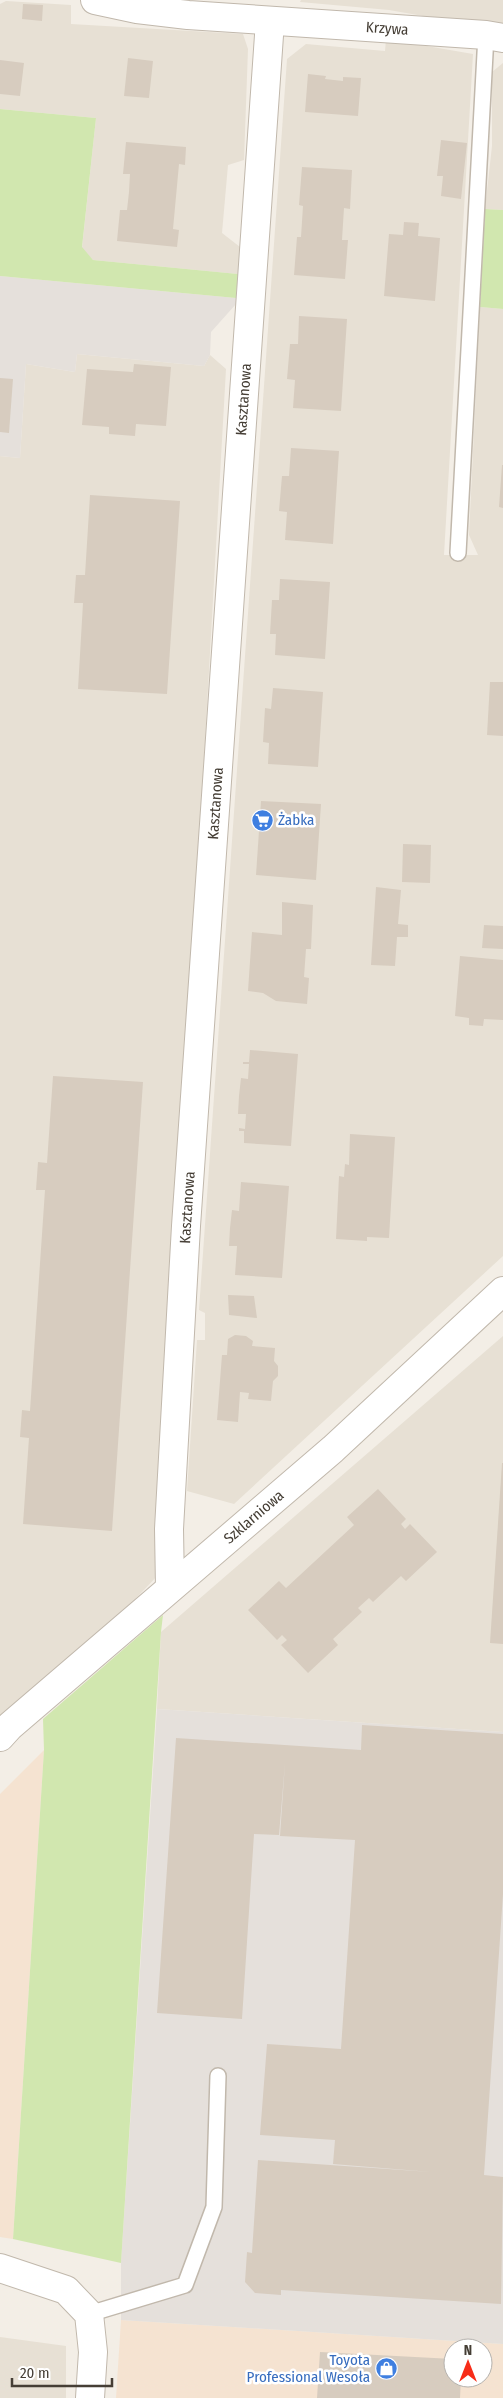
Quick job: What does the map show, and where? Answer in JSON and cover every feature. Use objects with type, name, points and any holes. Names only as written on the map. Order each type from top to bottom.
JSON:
[{"type":"street","name":"Krzywa","points":[[95,0],[137,9],[281,14],[495,37]]},
{"type":"street","name":"Kasztanowa","points":[[170,1587],[169,1530],[186,1226],[281,14]]},
{"type":"street","name":"Szklarniowa","points":[[0,1738],[10,1726],[332,1449],[503,1291]]},
{"type":"street","points":[[0,2268],[66,2290],[89,2314],[93,2352],[90,2398]]},
{"type":"lane","points":[[458,553],[495,37]]},
{"type":"lane","points":[[89,2314],[185,2285],[214,2207],[218,2076]]},
{"type":"shaded area","points":[[301,0],[503,0],[503,30],[389,10],[300,2]]},
{"type":"shaded area","points":[[6,1],[71,5],[71,24],[243,34],[248,49],[244,160],[228,165],[222,233],[240,247],[238,274],[93,260],[82,248],[96,118],[0,109],[0,4]]},
{"type":"shaded area","points":[[386,39],[473,54],[444,555],[478,555],[469,535],[480,307],[503,309],[503,1256],[234,1504],[187,1491],[197,1340],[205,1340],[205,1313],[199,1310],[287,59],[306,44],[385,51]]},
{"type":"shaded area","points":[[503,63],[503,210],[485,209],[492,146],[492,72]]},
{"type":"shaded area","points":[[0,276],[236,298],[236,304],[211,332],[210,355],[204,366],[77,354],[75,372],[26,364],[20,458],[0,456]]},
{"type":"shaded area","points":[[77,354],[204,366],[210,355],[226,369],[158,1575],[0,1742],[0,456],[20,458],[26,364],[75,372]]},
{"type":"shaded area","points":[[503,1336],[503,1732],[157,1709],[161,1632]]},
{"type":"shaded area","points":[[157,1709],[503,1732],[503,2344],[493,2343],[493,2338],[443,2338],[443,2340],[121,2320],[121,2263]]},
{"type":"shaded area","points":[[44,1750],[13,2239],[0,2237],[0,1794]]},
{"type":"shaded area","points":[[121,2320],[443,2340],[443,2388],[493,2388],[493,2343],[503,2344],[503,2398],[116,2398]]},
{"type":"shaded area","points":[[0,2337],[66,2346],[66,2398],[0,2398]]},
{"type":"green space","points":[[0,109],[96,118],[82,247],[93,260],[238,274],[236,298],[0,276]]},
{"type":"green space","points":[[485,209],[503,210],[503,309],[480,307]]},
{"type":"green space","points":[[163,1615],[121,2263],[13,2239],[44,1750],[43,1719]]},
{"type":"building","points":[[23,4],[43,5],[42,21],[22,19]]},
{"type":"building","points":[[128,58],[153,61],[149,98],[124,96]]},
{"type":"building","points":[[0,60],[24,63],[20,96],[0,94]]},
{"type":"building","points":[[308,74],[326,76],[325,79],[343,81],[343,77],[361,78],[358,116],[305,112]]},
{"type":"building","points":[[441,140],[467,143],[461,199],[441,196],[443,176],[437,176]]},
{"type":"building","points":[[126,142],[186,147],[185,165],[179,164],[173,229],[179,230],[177,247],[117,241],[120,210],[127,210],[129,192],[130,174],[123,174]]},
{"type":"building","points":[[302,167],[352,170],[350,209],[344,208],[342,240],[348,240],[345,279],[294,275],[297,237],[301,237],[303,206],[299,205]]},
{"type":"building","points":[[404,222],[419,223],[418,236],[440,238],[435,301],[384,296],[389,234],[403,235]]},
{"type":"building","points":[[299,316],[347,319],[341,411],[293,408],[295,380],[287,379],[290,344],[298,344]]},
{"type":"building","points":[[134,364],[171,367],[166,426],[136,424],[135,436],[109,434],[109,427],[82,425],[87,369],[133,372]]},
{"type":"building","points":[[0,378],[13,379],[9,433],[0,432]]},
{"type":"building","points":[[291,448],[339,451],[333,544],[285,540],[287,512],[279,511],[282,476],[289,476]]},
{"type":"building","points":[[503,465],[503,508],[499,507]]},
{"type":"building","points":[[90,495],[180,501],[167,694],[78,689],[83,603],[74,603],[76,575],[85,575]]},
{"type":"building","points":[[280,579],[330,582],[325,659],[275,655],[276,634],[270,634],[272,600],[279,600]]},
{"type":"building","points":[[490,682],[503,682],[503,736],[487,735]]},
{"type":"building","points":[[273,688],[323,692],[318,767],[268,764],[269,743],[263,742],[265,708],[271,709]]},
{"type":"building","points":[[261,801],[321,804],[316,880],[256,875]]},
{"type":"building","points":[[403,844],[431,845],[430,883],[402,882]]},
{"type":"building","points":[[376,887],[401,890],[398,924],[408,925],[408,937],[397,937],[395,966],[371,965]]},
{"type":"building","points":[[282,902],[313,905],[311,949],[306,949],[304,977],[309,978],[307,1004],[276,1001],[263,993],[248,991],[252,932],[282,935]]},
{"type":"building","points":[[484,925],[503,926],[503,949],[482,948]]},
{"type":"building","points":[[460,956],[503,960],[503,1020],[484,1019],[483,1026],[469,1025],[469,1018],[455,1016]]},
{"type":"building","points":[[250,1050],[298,1054],[291,1146],[244,1143],[244,1131],[239,1131],[239,1128],[245,1129],[246,1114],[238,1114],[239,1096],[241,1078],[248,1079],[249,1064],[243,1064],[243,1062],[249,1062]]},
{"type":"building","points":[[53,1076],[143,1082],[112,1531],[23,1524],[29,1438],[20,1437],[22,1410],[30,1411],[45,1190],[36,1190],[38,1162],[47,1163]]},
{"type":"building","points":[[350,1134],[395,1137],[389,1238],[367,1237],[367,1241],[336,1239],[339,1176],[344,1177],[345,1164],[349,1165]]},
{"type":"building","points":[[241,1182],[289,1186],[282,1278],[235,1275],[237,1246],[229,1246],[230,1228],[232,1210],[239,1211]]},
{"type":"building","points":[[228,1295],[254,1296],[257,1318],[229,1315]]},
{"type":"building","points":[[235,1335],[246,1336],[253,1341],[252,1346],[275,1348],[274,1361],[278,1366],[278,1376],[273,1381],[271,1401],[248,1399],[249,1393],[240,1392],[238,1422],[217,1420],[222,1355],[227,1355],[228,1339]]},
{"type":"building","points":[[503,1463],[503,1644],[490,1643]]},
{"type":"building","points":[[378,1489],[406,1519],[401,1524],[405,1529],[410,1524],[437,1552],[406,1581],[401,1576],[373,1602],[369,1598],[358,1608],[362,1612],[333,1639],[338,1645],[308,1673],[281,1645],[287,1640],[282,1635],[277,1640],[248,1610],[279,1581],[286,1588],[354,1525],[347,1517]]},
{"type":"building","points":[[362,1725],[503,1734],[503,1894],[484,2175],[503,2177],[501,2304],[281,2290],[281,2295],[255,2293],[245,2282],[247,2252],[252,2253],[258,2160],[431,2172],[333,2164],[335,2140],[260,2135],[267,2044],[341,2049],[355,1840],[280,1836],[285,1763],[279,1835],[254,1834],[242,2019],[157,2013],[176,1738],[361,1750]]},
{"type":"building","name":"Toyota Professional Wesoła","points":[[320,2352],[443,2358],[443,2388],[460,2388],[460,2398],[317,2398]]},
{"type":"place","name":"Żabka","points":[[262,820]]},
{"type":"place","name":"Toyota Professional Wesoła","points":[[386,2369]]}]
